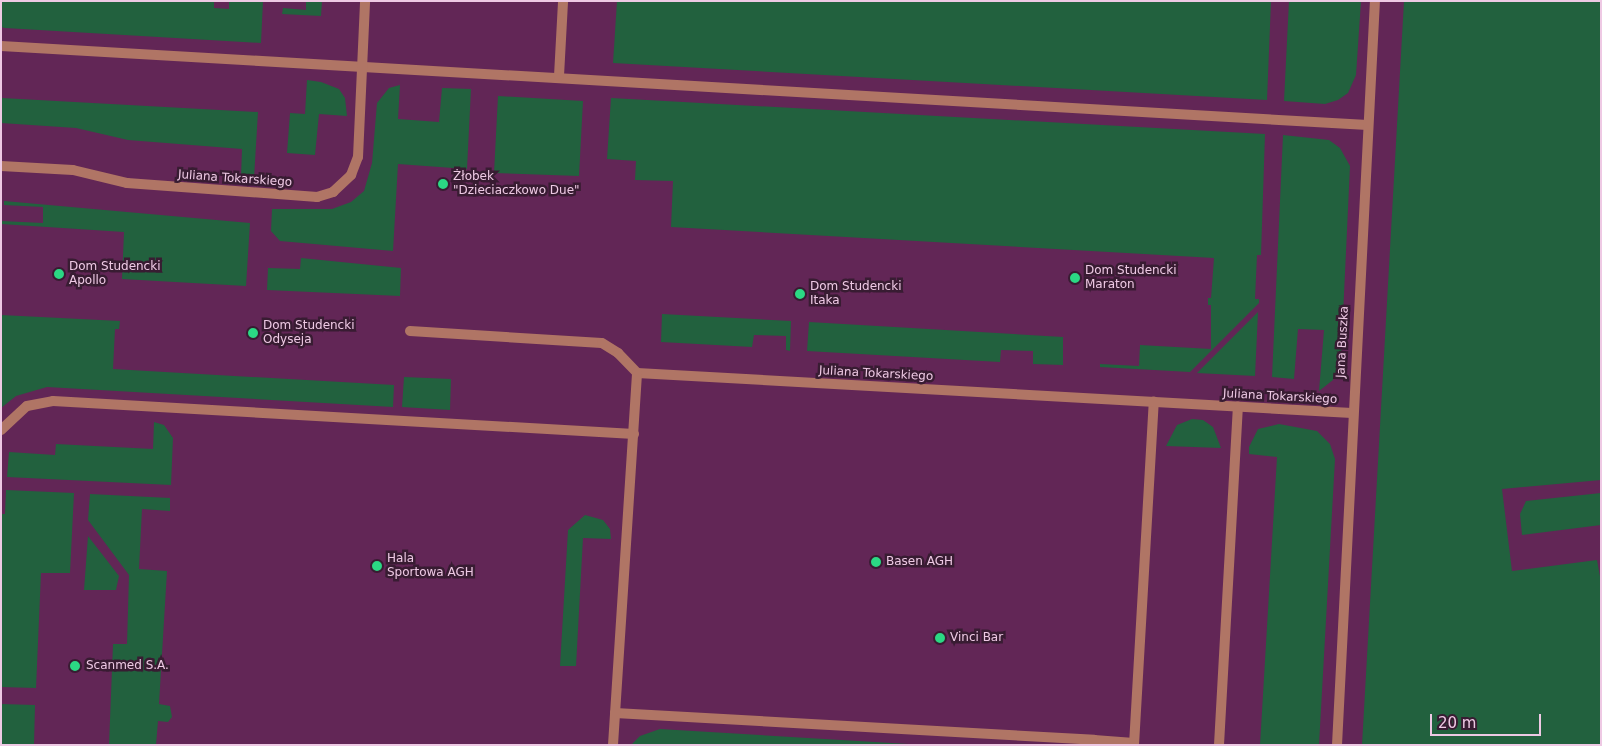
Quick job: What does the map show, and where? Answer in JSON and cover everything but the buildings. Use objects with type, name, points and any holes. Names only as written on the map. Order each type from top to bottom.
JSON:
[{"type":"street","name":"Juliana Tokarskiego","points":[[1,166],[73,170],[127,183],[325,196],[345,183],[357,162],[365,1]]},
{"type":"street","points":[[559,76],[563,1]]},
{"type":"street","name":"Jana Buszka","points":[[1337,745],[1354,443],[1352,413],[1375,1]]},
{"type":"street","points":[[1,46],[363,67],[559,76],[1368,125]]},
{"type":"street","points":[[410,331],[602,343],[618,353],[637,373],[613,745]]},
{"type":"street","name":"Juliana Tokarskiego","points":[[637,373],[1352,413]]},
{"type":"street","points":[[1,430],[26,406],[53,401],[634,434]]},
{"type":"street","points":[[615,713],[1094,740],[1134,744],[1154,402]]},
{"type":"street","points":[[1218,745],[1238,407]]},
{"type":"green space","points":[[1,1],[214,1],[214,8],[229,9],[229,1],[263,1],[261,43],[5,28],[1,27]]},
{"type":"green space","points":[[306,1],[322,1],[321,16],[282,14],[283,8],[306,10]]},
{"type":"green space","points":[[617,1],[1271,1],[1267,100],[613,63]]},
{"type":"green space","points":[[1289,1],[1361,1],[1356,75],[1348,93],[1338,100],[1325,104],[1284,101]]},
{"type":"green space","points":[[1404,1],[1601,1],[1601,480],[1502,489],[1512,571],[1597,560],[1601,582],[1601,745],[1362,745]]},
{"type":"green space","points":[[307,80],[321,82],[339,89],[345,98],[347,116],[319,114],[315,155],[287,153],[290,113],[305,114]]},
{"type":"green space","points":[[400,85],[398,119],[439,122],[442,88],[471,89],[467,169],[398,164],[393,251],[280,241],[271,231],[272,209],[332,209],[351,202],[364,191],[372,163],[377,103],[389,88]]},
{"type":"green space","points":[[498,96],[583,101],[579,176],[494,173]]},
{"type":"green space","points":[[2,98],[258,112],[254,178],[241,177],[242,149],[128,140],[76,128],[1,123]]},
{"type":"green space","points":[[611,98],[1265,134],[1261,255],[1257,255],[1255,299],[1259,299],[1259,303],[1190,372],[1100,367],[1100,364],[1139,366],[1140,345],[1211,349],[1211,305],[1208,305],[1208,298],[1211,298],[1214,258],[671,227],[673,181],[635,180],[636,161],[607,159]]},
{"type":"green space","points":[[1283,135],[1329,140],[1340,148],[1350,166],[1341,358],[1333,380],[1319,391],[1324,330],[1298,329],[1294,379],[1272,377]]},
{"type":"green space","points":[[4,201],[250,223],[246,286],[122,279],[124,232],[1,224],[1,221],[43,223],[43,207],[4,205]]},
{"type":"green space","points":[[301,258],[401,268],[400,296],[267,290],[268,268],[300,269]]},
{"type":"green space","points":[[1258,312],[1255,376],[1197,373]]},
{"type":"green space","points":[[662,314],[791,321],[790,351],[786,350],[786,336],[754,335],[752,347],[661,342]]},
{"type":"green space","points":[[1,315],[120,321],[119,329],[115,329],[113,369],[394,385],[393,407],[47,387],[16,396],[1,408]]},
{"type":"green space","points":[[809,322],[1063,337],[1063,365],[1033,364],[1033,351],[1001,350],[1000,362],[807,351]]},
{"type":"green space","points":[[404,377],[451,379],[450,410],[402,407]]},
{"type":"green space","points":[[1192,419],[1203,420],[1213,427],[1221,448],[1166,446],[1177,425]]},
{"type":"green space","points":[[154,422],[164,425],[173,438],[171,485],[7,477],[9,452],[55,455],[56,444],[153,449]]},
{"type":"green space","points":[[1279,424],[1317,431],[1330,444],[1335,459],[1319,745],[1260,745],[1277,457],[1249,454],[1249,447],[1258,429]]},
{"type":"green space","points":[[6,490],[74,493],[70,573],[41,573],[36,688],[1,687],[1,514],[5,514]]},
{"type":"green space","points":[[1601,493],[1601,525],[1522,535],[1520,514],[1526,501]]},
{"type":"green space","points":[[90,494],[170,498],[170,511],[142,509],[139,569],[167,571],[159,704],[170,706],[172,717],[168,722],[158,721],[156,745],[109,745],[113,644],[127,644],[129,575],[88,520]]},
{"type":"green space","points":[[585,515],[603,520],[610,529],[611,539],[583,538],[576,666],[560,666],[568,530]]},
{"type":"green space","points":[[88,536],[119,576],[116,590],[84,590]]},
{"type":"green space","points":[[1,704],[35,705],[34,745],[1,745]]},
{"type":"green space","points":[[660,729],[925,745],[631,745],[640,736]]},
{"type":"place","name":"Żłobek \"Dzieciaczkowo Due\"","points":[[443,184]]},
{"type":"place","name":"Dom Studencki Apollo","points":[[59,274]]},
{"type":"place","name":"Dom Studencki Maraton","points":[[1075,278]]},
{"type":"place","name":"Dom Studencki Itaka","points":[[800,294]]},
{"type":"place","name":"Dom Studencki Odyseja","points":[[253,333]]},
{"type":"place","name":"Basen AGH","points":[[876,562]]},
{"type":"place","name":"Hala Sportowa AGH","points":[[377,566]]},
{"type":"place","name":"Vinci Bar","points":[[940,638]]},
{"type":"place","name":"Scanmed S.A.","points":[[75,666]]}]
